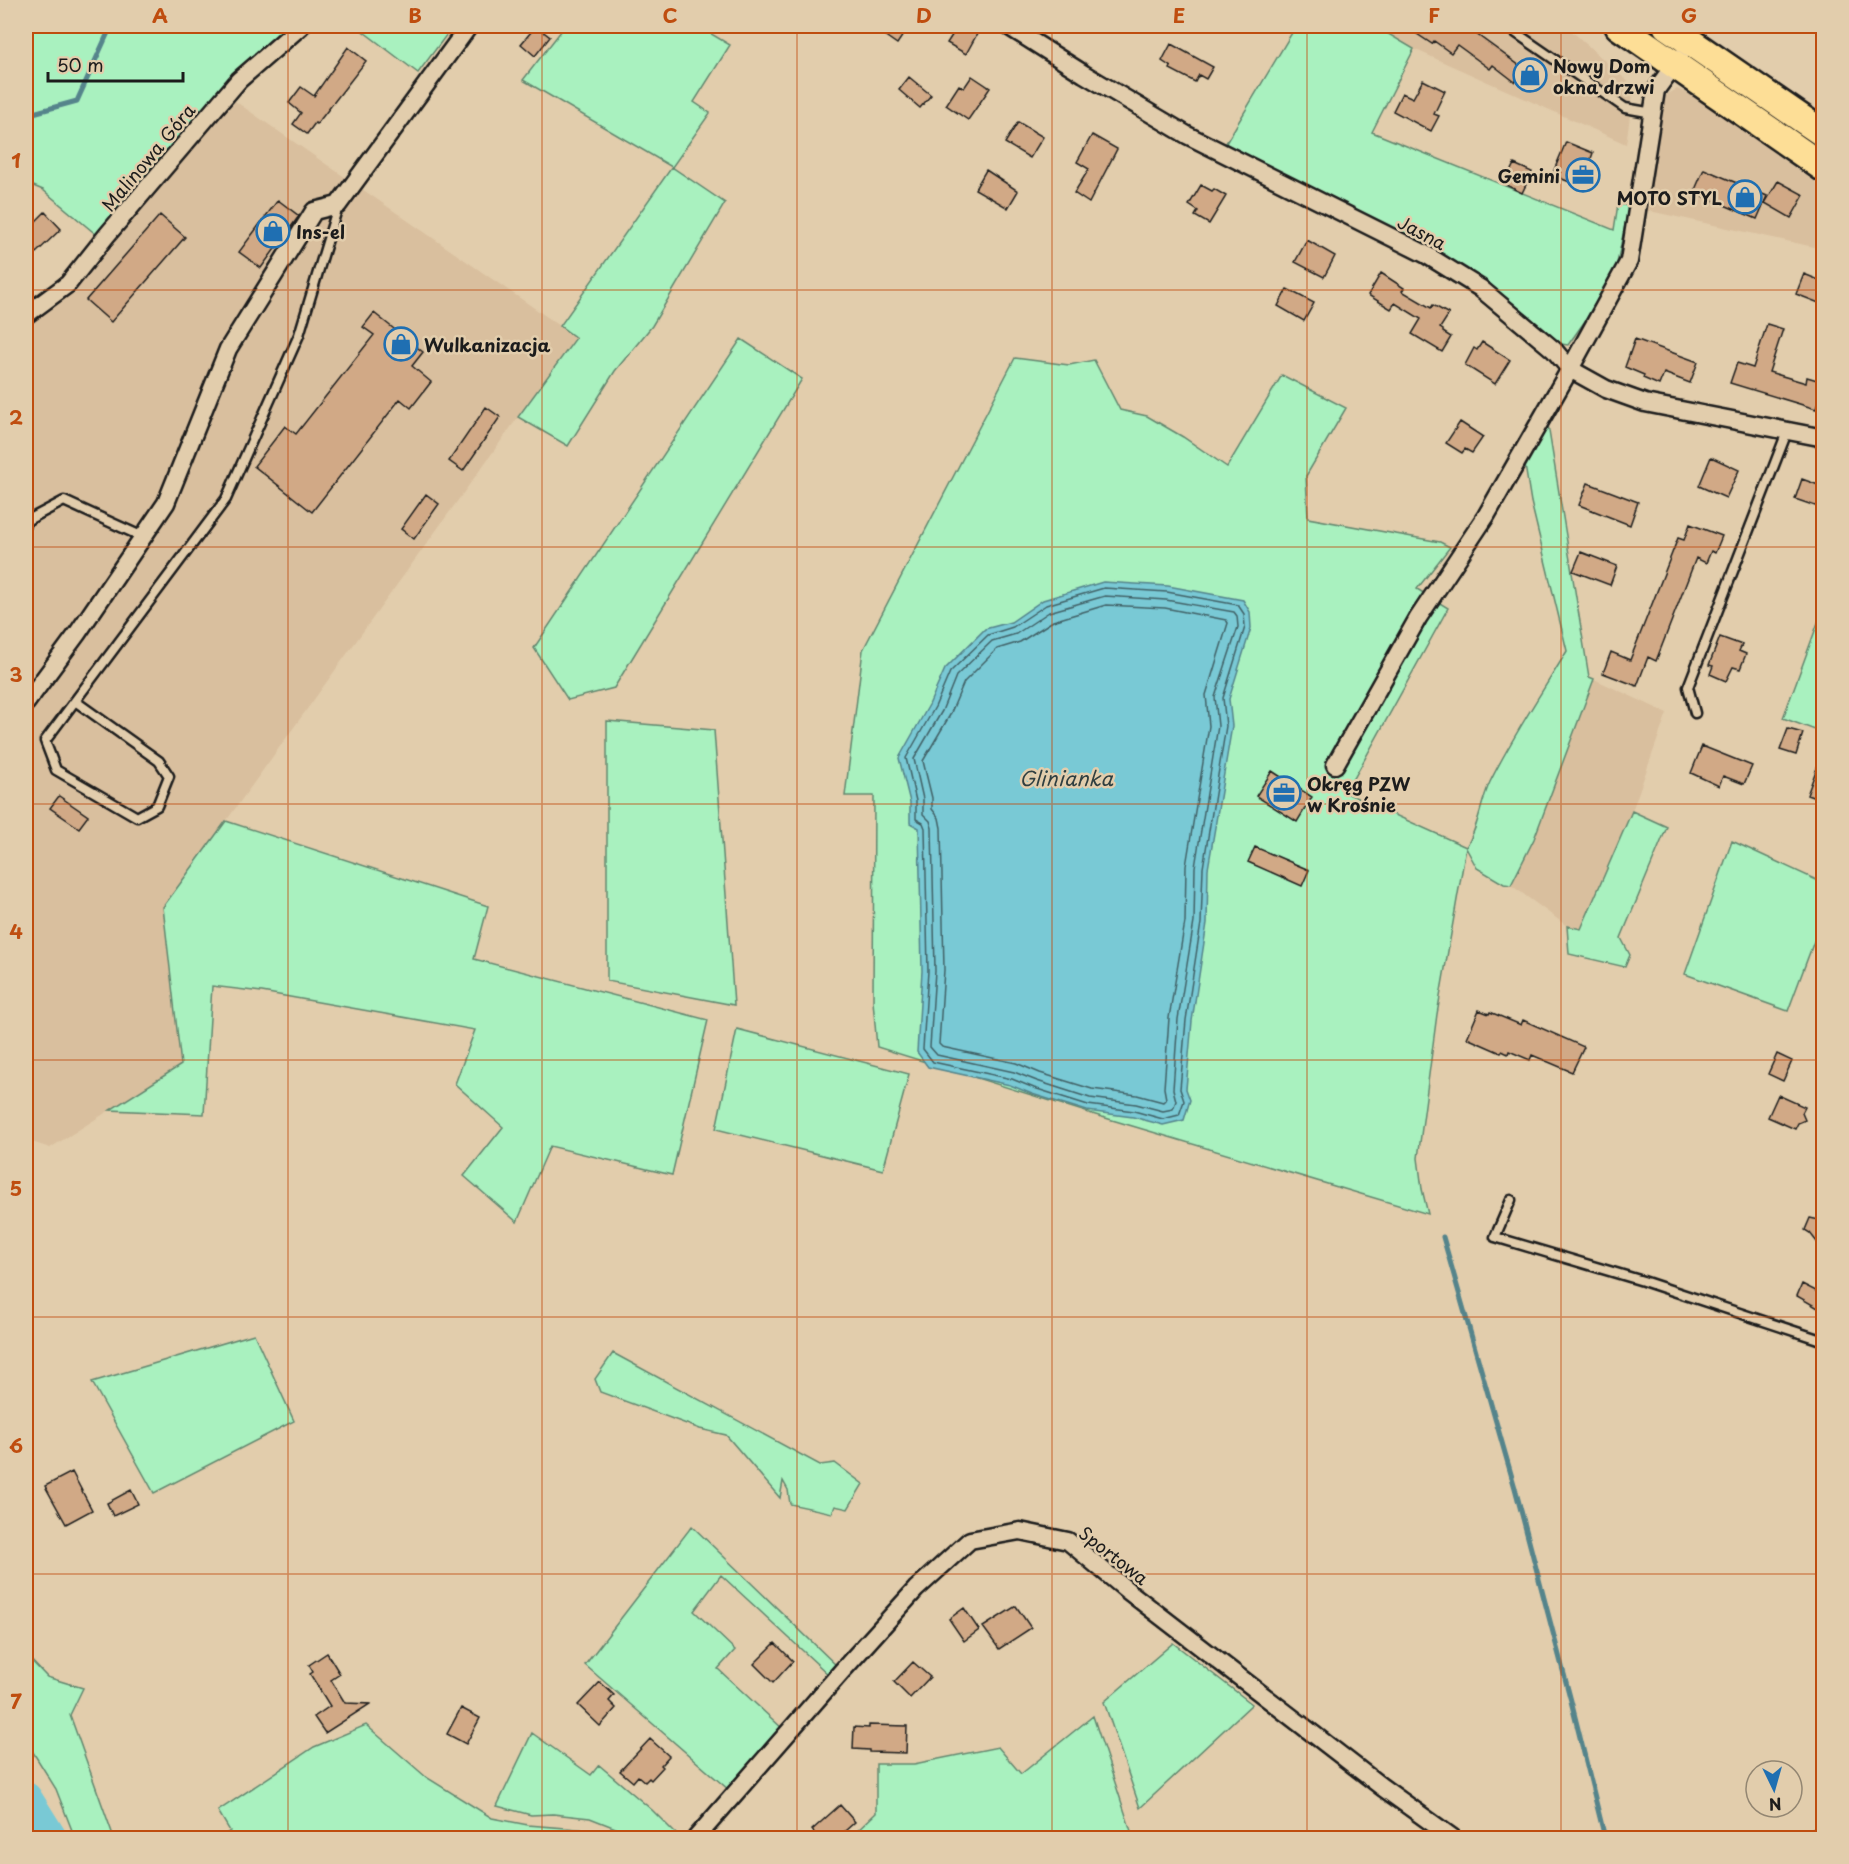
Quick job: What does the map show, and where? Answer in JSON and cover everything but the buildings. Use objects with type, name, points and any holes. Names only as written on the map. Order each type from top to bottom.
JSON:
[{"type":"main road","points":[[1619,26],[1824,168]]},
{"type":"main road","points":[[1667,26],[1824,134]]},
{"type":"street","name":"Malinowa Góra","points":[[26,315],[68,284],[239,80],[301,26]]},
{"type":"street","points":[[26,703],[77,634],[166,503],[228,349],[314,210],[338,205],[469,26]]},
{"type":"street","name":"Jasna","points":[[1008,26],[1187,135],[1425,254],[1480,288],[1554,350],[1570,369],[1606,389],[1645,403],[1824,438]]},
{"type":"street","points":[[1335,765],[1418,618],[1486,516],[1629,261],[1656,90],[1691,42]]},
{"type":"street","name":"Sportowa","points":[[696,1839],[834,1679],[916,1589],[970,1540],[1020,1531],[1068,1541],[1146,1605],[1453,1839]]},
{"type":"street","points":[[1816,1839],[1824,1833]]},
{"type":"lane","points":[[1506,26],[1625,108],[1653,113]]},
{"type":"lane","points":[[75,701],[159,761],[169,776],[157,806],[137,817],[56,770],[45,741],[226,499],[298,336],[338,205]]},
{"type":"lane","points":[[1695,713],[1688,687],[1787,432]]},
{"type":"lane","points":[[26,524],[28,520],[64,501],[143,537]]},
{"type":"lane","points":[[1511,1200],[1495,1237],[1643,1281],[1818,1339],[1824,1338]]},
{"type":"shaded area","points":[[1376,26],[1566,26],[1634,87],[1626,144],[1414,49]]},
{"type":"shaded area","points":[[1677,89],[1696,97],[1823,188],[1823,249],[1645,210],[1666,95]]},
{"type":"shaded area","points":[[232,99],[576,337],[164,907],[181,1065],[50,1148],[26,1140],[26,326],[70,294]]},
{"type":"shaded area","points":[[1594,679],[1667,713],[1632,811],[1581,929],[1567,926],[1511,885],[1534,839]]},
{"type":"green space","points":[[26,26],[302,26],[98,236],[43,190],[26,183]]},
{"type":"green space","points":[[356,26],[453,26],[418,73]]},
{"type":"green space","points":[[565,26],[698,26],[730,45],[694,102],[710,113],[672,167],[523,80]]},
{"type":"green space","points":[[1296,26],[1375,26],[1414,49],[1372,132],[1614,230],[1618,204],[1629,206],[1616,268],[1568,345],[1561,344],[1494,289],[1452,261],[1367,216],[1223,148]]},
{"type":"green space","points":[[672,167],[725,203],[652,326],[615,371],[568,446],[518,417],[576,338],[560,326]]},
{"type":"green space","points":[[741,339],[802,379],[614,688],[568,700],[534,648]]},
{"type":"green space","points":[[1015,358],[1069,365],[1094,360],[1120,410],[1147,416],[1227,467],[1282,375],[1346,408],[1306,476],[1308,518],[1440,542],[1450,547],[1417,589],[1448,608],[1346,793],[1466,847],[1499,765],[1567,651],[1531,502],[1524,459],[1548,425],[1589,677],[1594,679],[1534,839],[1511,885],[1504,884],[1477,868],[1466,848],[1437,1014],[1418,1158],[1428,1214],[877,1047],[873,1001],[874,796],[845,796],[863,650]]},
{"type":"green space","points":[[1823,609],[1823,733],[1783,718]]},
{"type":"green space","points":[[607,721],[714,730],[734,1005],[607,981]]},
{"type":"green space","points":[[1632,811],[1667,827],[1621,938],[1630,955],[1625,967],[1569,954],[1567,926],[1581,929]]},
{"type":"green space","points":[[226,821],[488,906],[474,959],[708,1020],[672,1175],[550,1146],[517,1222],[464,1176],[503,1127],[455,1084],[475,1030],[262,992],[212,986],[204,1114],[110,1110],[181,1065],[163,907]]},
{"type":"green space","points":[[1732,841],[1823,883],[1823,917],[1788,1011],[1685,974]]},
{"type":"green space","points":[[737,1029],[909,1074],[883,1170],[716,1129]]},
{"type":"green space","points":[[254,1334],[294,1421],[154,1493],[92,1382]]},
{"type":"green space","points":[[613,1353],[820,1465],[835,1463],[863,1484],[848,1509],[835,1506],[832,1513],[790,1504],[788,1490],[783,1481],[780,1498],[726,1435],[700,1429],[600,1392],[595,1379]]},
{"type":"green space","points":[[692,1526],[838,1667],[830,1676],[721,1575],[694,1611],[735,1650],[718,1669],[783,1729],[729,1790],[585,1665]]},
{"type":"green space","points":[[1173,1643],[1252,1704],[1140,1808],[1104,1702]]},
{"type":"green space","points":[[26,1655],[47,1677],[83,1688],[70,1715],[114,1838],[75,1838],[56,1789],[26,1741]]},
{"type":"green space","points":[[1093,1716],[1132,1838],[850,1838],[876,1813],[876,1764],[914,1764],[998,1747],[1021,1774]]},
{"type":"green space","points":[[366,1725],[426,1777],[492,1818],[528,1825],[590,1830],[611,1838],[220,1838],[230,1831],[218,1811],[314,1747]]},
{"type":"green space","points":[[532,1733],[591,1775],[599,1765],[652,1810],[680,1838],[641,1838],[590,1818],[553,1814],[531,1815],[497,1806]]},
{"type":"water","name":"Glinianka","points":[[1103,582],[1168,586],[1243,600],[1250,612],[1251,628],[1229,699],[1232,726],[1208,869],[1207,923],[1192,1021],[1186,1089],[1190,1100],[1184,1120],[1163,1125],[1133,1117],[1087,1111],[1010,1085],[928,1067],[917,1052],[922,971],[919,828],[910,823],[910,802],[899,758],[929,705],[945,669],[985,629],[1011,622],[1043,600]]},
{"type":"waterway","points":[[26,115],[77,101],[111,26]]},
{"type":"waterway","points":[[1443,1237],[1515,1488],[1605,1838]]},
{"type":"waterway","points":[[26,1798],[51,1838]]},
{"type":"place","name":"Nowy Dom okna drzwi","points":[[1530,75]]},
{"type":"place","name":"Gemini","points":[[1583,175]]},
{"type":"place","name":"MOTO STYL","points":[[1745,197]]},
{"type":"place","name":"Ins-el","points":[[273,231]]},
{"type":"place","name":"Wulkanizacja","points":[[401,344]]},
{"type":"place","name":"Okręg PZW w Krośnie","points":[[1284,793]]}]
